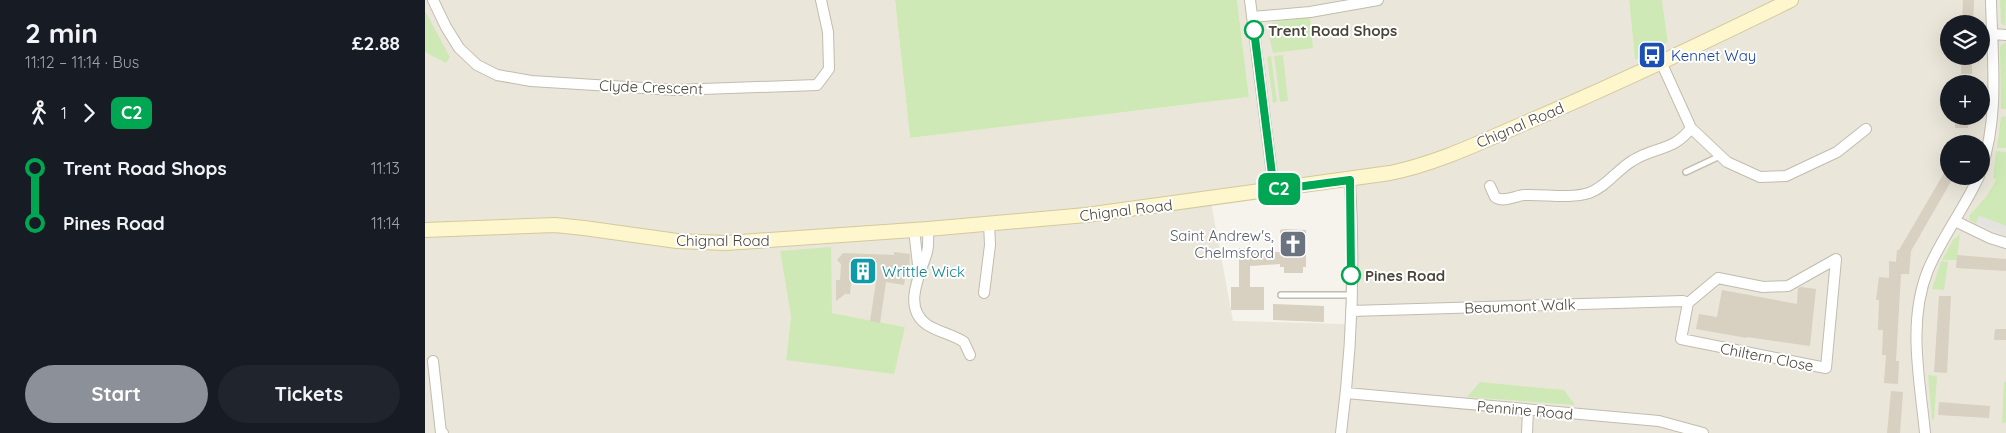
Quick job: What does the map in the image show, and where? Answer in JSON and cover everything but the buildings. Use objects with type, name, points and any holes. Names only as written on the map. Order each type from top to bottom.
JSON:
[{"type":"street","name":"Clyde Crescent","points":[[433,0],[445,27],[459,48],[477,65],[497,75],[531,81],[675,90],[817,85],[829,69],[828,32],[821,0]]},
{"type":"street","points":[[1250,0],[1274,190]]},
{"type":"street","points":[[1253,17],[1310,12],[1378,0]]},
{"type":"street","name":"Chignal Road","points":[[425,230],[555,225],[677,241],[709,243],[928,229],[1086,215],[1350,180],[1423,165],[1566,106],[1791,0]]},
{"type":"street","points":[[1990,137],[1993,112],[1991,0]]},
{"type":"street","points":[[1992,34],[2006,35]]},
{"type":"street","points":[[1661,62],[1691,128],[1727,162],[1760,177],[1786,176],[1837,152],[1866,129]]},
{"type":"street","points":[[1490,186],[1495,197],[1503,200],[1523,195],[1581,195],[1591,192],[1631,161],[1645,154],[1672,146],[1683,138],[1691,128]]},
{"type":"street","points":[[1341,433],[1347,393],[1351,311],[1350,180]]},
{"type":"street","points":[[1925,433],[1916,338],[1921,291],[1936,253],[1975,185]]},
{"type":"street","points":[[1955,221],[1990,238],[2006,243]]},
{"type":"street","points":[[984,293],[990,245],[989,223]]},
{"type":"street","points":[[928,229],[927,251],[919,273],[915,304],[920,318],[933,328],[964,342],[970,356]]},
{"type":"street","points":[[914,230],[919,273]]},
{"type":"street","name":"Chiltern Close","points":[[1836,259],[1826,368],[1681,339],[1688,303],[1718,278],[1763,287],[1788,286],[1836,259]]},
{"type":"street","name":"Beaumont Walk","points":[[1351,311],[1683,301],[1688,303]]},
{"type":"street","points":[[433,361],[441,433],[443,433]]},
{"type":"street","name":"Pennine Road","points":[[1347,393],[1659,421],[1703,433]]},
{"type":"street","points":[[1527,433],[1528,410]]},
{"type":"lane","points":[[1686,172],[1721,156]]},
{"type":"lane","points":[[1281,295],[1351,295]]},
{"type":"shaded area","points":[[425,0],[895,0],[910,138],[1249,97],[1237,0],[1629,0],[1635,60],[1668,42],[1662,0],[2006,0],[2006,433],[425,433]],"holes":[[[1344,185],[1346,238],[1345,324],[1233,321],[1211,202]],[[780,251],[832,313],[905,327],[786,360],[791,317]]]},
{"type":"shaded area","points":[[1979,216],[2006,226],[2005,235],[1976,224]]},
{"type":"green space","points":[[895,0],[1237,0],[1249,97],[910,138]]},
{"type":"green space","points":[[1629,0],[1662,0],[1668,42],[1635,60]]},
{"type":"green space","points":[[2000,0],[2006,0],[2005,26],[2001,23]]},
{"type":"green space","points":[[425,11],[450,57],[446,63],[425,52]]},
{"type":"green space","points":[[1310,17],[1313,48],[1273,53],[1269,29],[1273,22]]},
{"type":"green space","points":[[2006,42],[2006,109],[2001,109],[2000,48]]},
{"type":"green space","points":[[1283,55],[1288,101],[1280,102],[1274,56]]},
{"type":"green space","points":[[1271,56],[1277,102],[1273,103],[1267,57]]},
{"type":"green space","points":[[2006,116],[2006,148],[1997,148],[2001,117]]},
{"type":"green space","points":[[1996,151],[2006,152],[2006,226],[1979,216],[1976,224],[1970,220],[1969,216],[1986,197],[1996,180],[1993,178]]},
{"type":"green space","points":[[1960,234],[1957,260],[1942,260],[1953,240]]},
{"type":"green space","points":[[831,247],[832,313],[905,327],[894,374],[786,360],[791,317],[780,251]]},
{"type":"green space","points":[[1941,261],[1948,262],[1944,290],[1932,289]]},
{"type":"green space","points":[[1928,375],[1937,376],[1934,419],[1932,420]]},
{"type":"green space","points":[[1480,382],[1564,390],[1575,405],[1467,397]]},
{"type":"green space","points":[[2004,382],[2006,382],[2006,422],[2002,423]]},
{"type":"bus line","name":"C2","points":[[1254,30],[1274,190],[1350,180],[1351,275]]},
{"type":"place","name":"Trent Road Shops","points":[[1254,30]]},
{"type":"place","name":"Kennet Way","points":[[1652,55]]},
{"type":"place","name":"Saint Andrew's, Chelmsford","points":[[1293,244]]},
{"type":"place","name":"Writtle Wick","points":[[863,271]]},
{"type":"place","name":"Pines Road","points":[[1351,275]]}]
